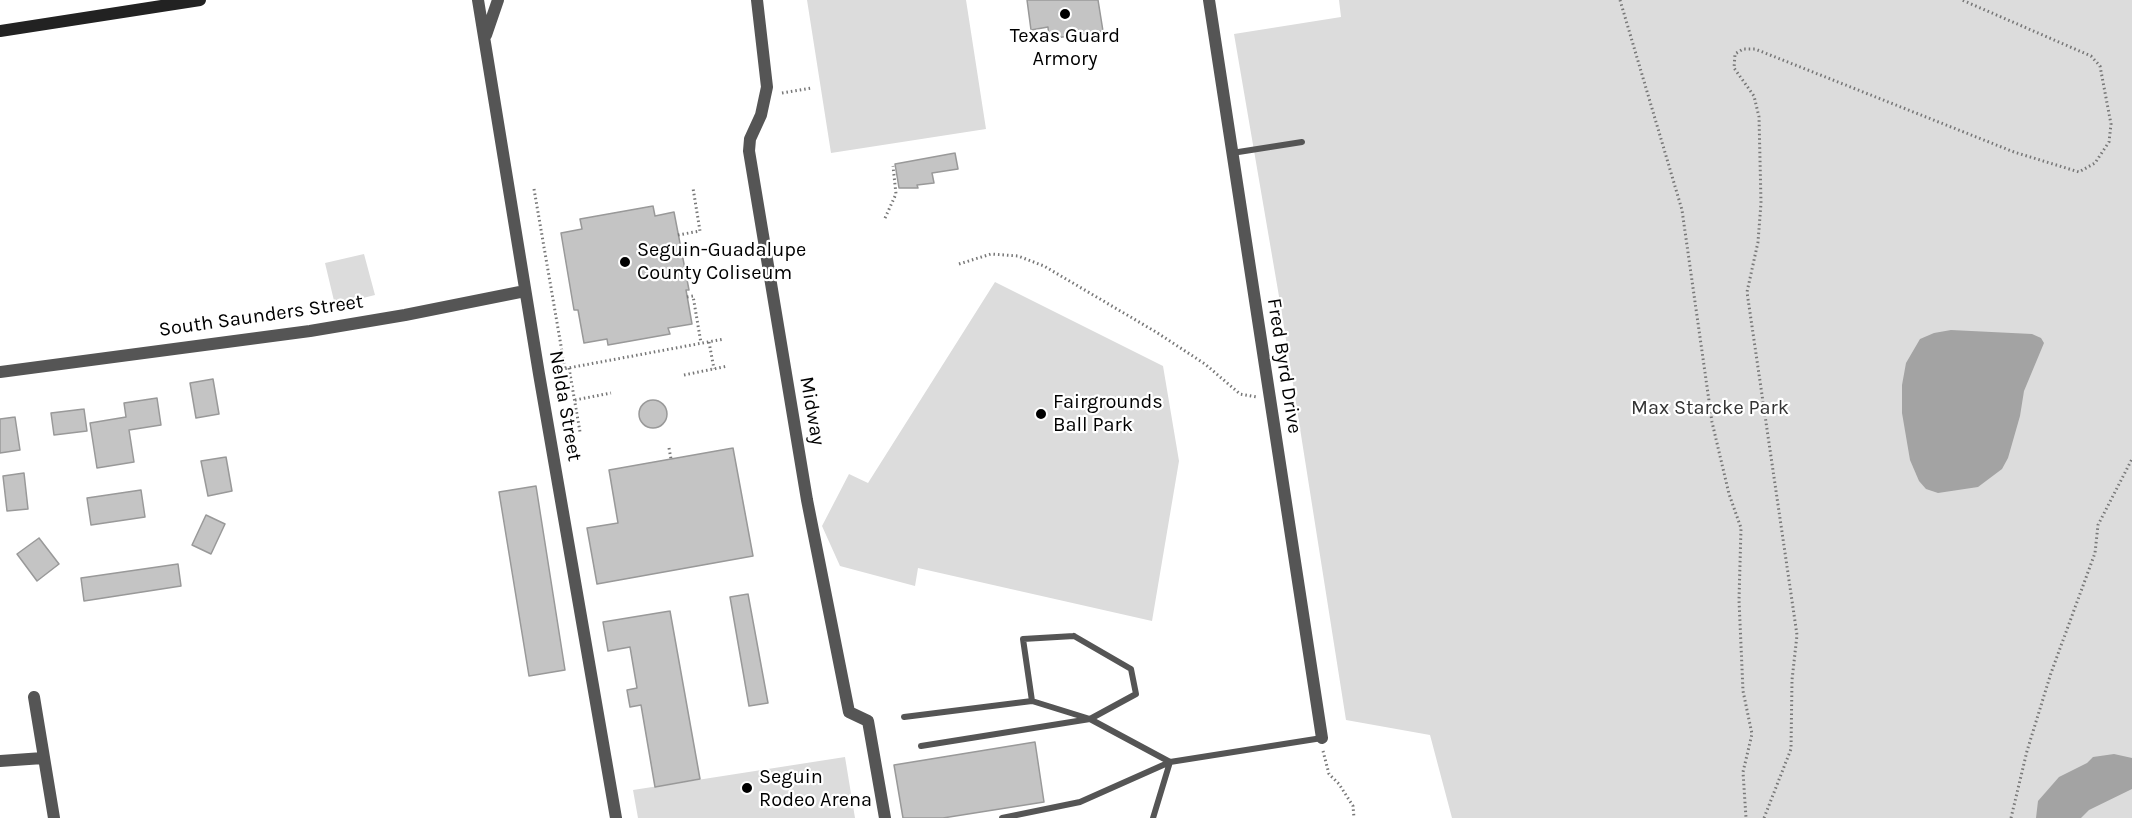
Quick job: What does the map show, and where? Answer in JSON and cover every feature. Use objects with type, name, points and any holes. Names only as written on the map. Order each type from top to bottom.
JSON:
[{"type":"street","points":[[0,31],[200,0]]},
{"type":"street","name":"Nelda Street","points":[[478,0],[539,374],[616,818]]},
{"type":"street","points":[[485,36],[498,0]]},
{"type":"street","name":"Midway","points":[[757,0],[767,87],[761,115],[750,138],[748,151],[807,500],[849,712],[868,722],[885,818]]},
{"type":"street","name":"Fred Byrd Drive","points":[[1209,0],[1322,738]]},
{"type":"street","name":"South Saunders Street","points":[[0,372],[310,331],[525,291]]},
{"type":"street","points":[[34,697],[54,818]]},
{"type":"street","points":[[0,761],[43,758]]},
{"type":"lane","points":[[1232,153],[1302,142]]},
{"type":"lane","points":[[921,746],[1090,719],[1136,694],[1131,669],[1074,636],[1023,639],[1032,701]]},
{"type":"lane","points":[[904,717],[1032,701],[1090,719],[1170,762]]},
{"type":"lane","points":[[1002,818],[1080,802],[1170,762],[1322,738]]},
{"type":"lane","points":[[1153,818],[1170,762]]},
{"type":"path","points":[[1620,0],[1682,210],[1712,422],[1729,494],[1741,528],[1739,600],[1743,691],[1752,734],[1743,772],[1746,818]]},
{"type":"path","points":[[1764,818],[1791,749],[1792,680],[1797,635],[1747,292],[1758,242],[1760,213],[1759,117],[1754,96],[1734,68],[1735,54],[1743,49],[1755,49],[2003,148],[2079,172],[2095,163],[2109,142],[2112,124],[2100,66],[2096,61],[2073,47],[1962,0]]},
{"type":"path","points":[[782,93],[811,88]]},
{"type":"path","points":[[885,218],[893,207],[896,194],[893,166]]},
{"type":"path","points":[[678,235],[700,231],[693,188]]},
{"type":"path","points":[[534,189],[580,432]]},
{"type":"path","points":[[959,264],[991,254],[1018,256],[1044,266],[1156,332],[1205,364],[1239,394],[1269,396]]},
{"type":"path","points":[[687,297],[693,296],[701,343]]},
{"type":"path","points":[[539,374],[724,339]]},
{"type":"path","points":[[710,342],[714,369]]},
{"type":"path","points":[[684,375],[728,366]]},
{"type":"path","points":[[575,400],[611,393]]},
{"type":"path","points":[[669,448],[671,459]]},
{"type":"path","points":[[2011,818],[2027,751],[2050,673],[2095,553],[2098,525],[2132,459]]},
{"type":"path","points":[[1325,760],[1329,774],[1340,784],[1353,806],[1354,818]]},
{"type":"green space","points":[[807,0],[966,0],[986,129],[831,153]]},
{"type":"green space","name":"Max Starcke Park","points":[[1339,0],[2132,0],[2132,818],[1452,818],[1430,735],[1346,720],[1281,308],[1234,34],[1341,17]]},
{"type":"green space","points":[[364,254],[375,295],[335,305],[325,263]]},
{"type":"green space","name":"Fairgrounds Ball Park","points":[[995,282],[1163,366],[1179,461],[1152,621],[918,568],[915,586],[840,566],[822,526],[849,474],[868,483]]},
{"type":"green space","name":"Seguin Rodeo Arena","points":[[845,757],[855,818],[638,818],[633,790]]},
{"type":"shaded area","points":[[1951,330],[2032,334],[2041,338],[2044,343],[2024,391],[2020,416],[2008,458],[2002,469],[1978,487],[1938,493],[1926,489],[1919,481],[1910,460],[1902,413],[1902,385],[1906,363],[1920,339],[1934,333]]},
{"type":"shaded area","points":[[2114,754],[2132,758],[2132,789],[2089,810],[2081,818],[2036,818],[2038,801],[2059,777],[2087,763],[2093,757]]},
{"type":"building","name":"Texas Guard Armory","points":[[1027,0],[1098,0],[1103,31],[1049,39],[1048,27],[1031,30]]},
{"type":"building","points":[[955,153],[958,169],[932,173],[934,183],[917,185],[918,188],[899,188],[895,164]]},
{"type":"building","name":"Seguin-Guadalupe County Coliseum","points":[[653,206],[655,216],[674,212],[689,290],[686,290],[692,324],[668,328],[670,334],[608,345],[607,339],[584,343],[578,310],[574,310],[561,233],[582,229],[580,219]]},
{"type":"building","points":[[213,379],[219,414],[196,418],[190,383]]},
{"type":"building","points":[[157,398],[161,425],[129,430],[134,462],[97,468],[90,423],[126,417],[124,403]]},
{"type":"building","points":[[653,400],[663,404],[667,414],[663,424],[653,428],[643,424],[639,414],[643,404]]},
{"type":"building","points":[[84,409],[87,431],[54,435],[51,413]]},
{"type":"building","points":[[15,417],[20,450],[0,453],[0,419]]},
{"type":"building","points":[[733,448],[753,556],[597,584],[587,528],[618,523],[609,470]]},
{"type":"building","points":[[226,457],[232,491],[208,496],[201,461]]},
{"type":"building","points":[[24,473],[28,509],[7,511],[3,476]]},
{"type":"building","points":[[536,486],[565,670],[529,676],[499,492]]},
{"type":"building","points":[[141,490],[145,517],[91,525],[87,498]]},
{"type":"building","points":[[206,515],[225,524],[211,554],[192,545]]},
{"type":"building","points":[[39,538],[59,564],[37,581],[17,554]]},
{"type":"building","points":[[178,564],[181,586],[84,601],[81,578]]},
{"type":"building","points":[[748,594],[768,703],[749,706],[730,597]]},
{"type":"building","points":[[670,611],[700,779],[655,787],[641,705],[630,707],[627,690],[637,688],[630,647],[608,651],[603,622]]},
{"type":"building","points":[[1035,742],[1044,802],[943,818],[903,818],[894,765]]},
{"type":"place","name":"Texas Guard Armory","points":[[1065,14]]},
{"type":"place","name":"Seguin-Guadalupe County Coliseum","points":[[625,262]]},
{"type":"place","name":"Fairgrounds Ball Park","points":[[1041,414]]},
{"type":"place","name":"Seguin Rodeo Arena","points":[[747,788]]}]
